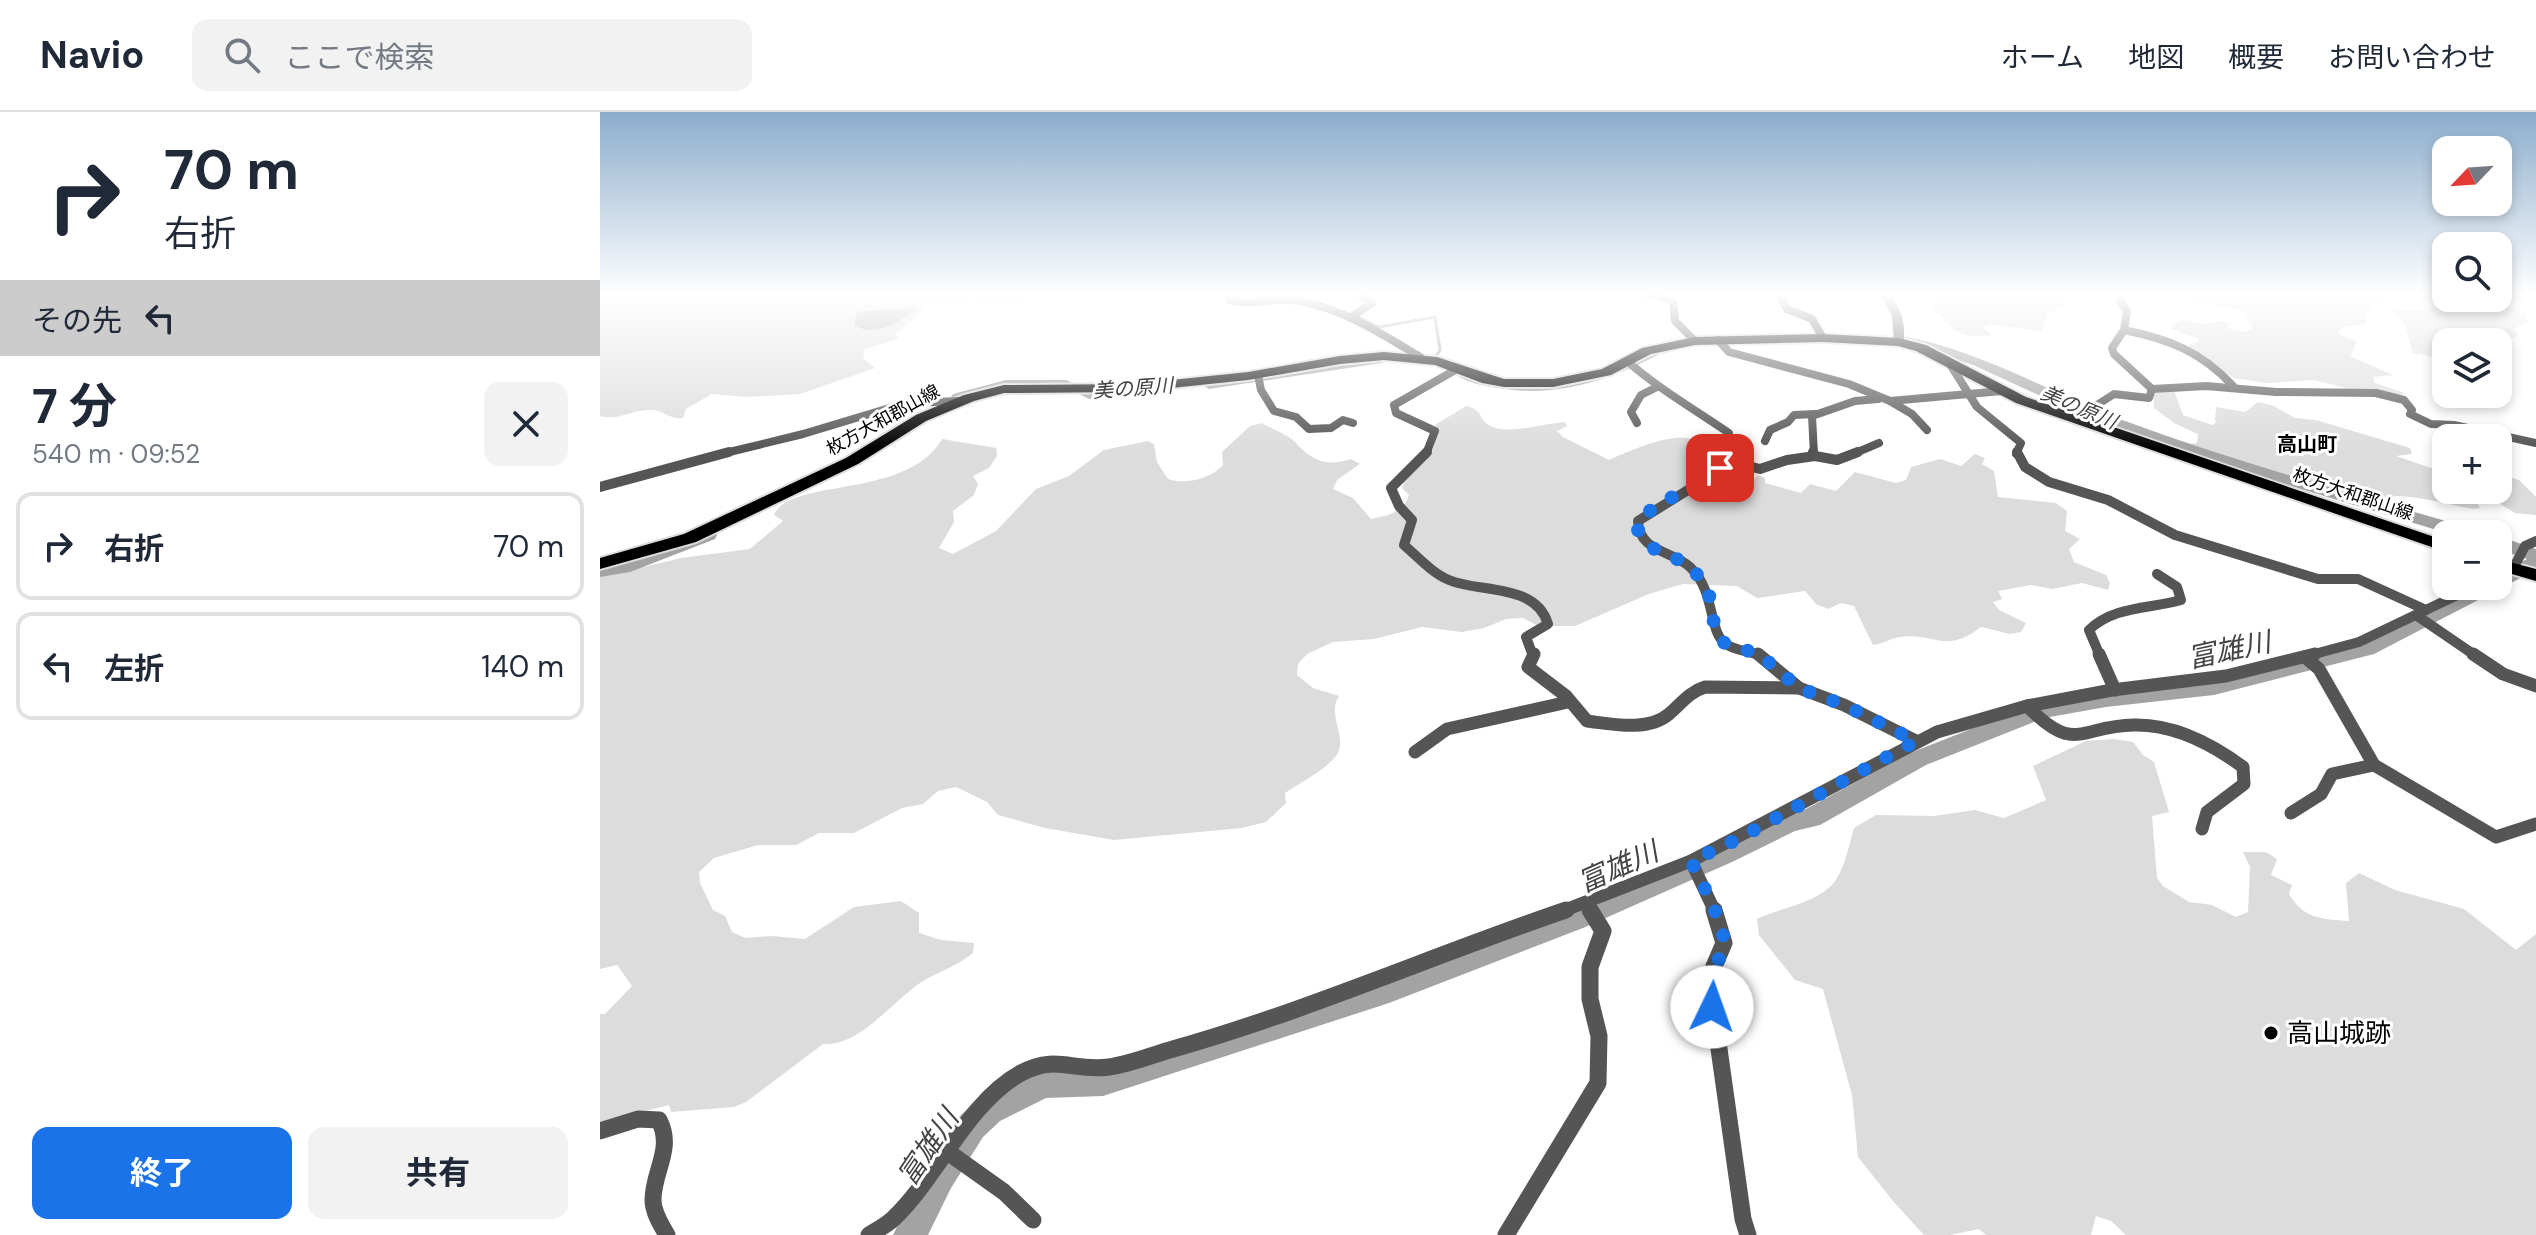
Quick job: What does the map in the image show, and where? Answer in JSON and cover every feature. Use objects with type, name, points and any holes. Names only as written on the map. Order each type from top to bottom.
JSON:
[{"type":"main road","name":"枚方大和郡山線","points":[[600,564],[690,538],[852,461],[921,418],[961,401],[1024,387],[1133,388],[1258,375],[1364,357],[1420,357],[1504,383],[1553,383],[1606,372],[1647,351],[1674,345]]},
{"type":"main road","name":"枚方大和郡山線","points":[[1914,345],[2002,391],[2083,413],[2432,542]]},
{"type":"main road","points":[[2512,569],[2536,575]]},
{"type":"street","points":[[1399,345],[1420,357]]},
{"type":"street","points":[[1723,345],[1729,352],[1849,384],[1879,399]]},
{"type":"street","points":[[2114,345],[2114,354],[2152,389],[2233,386],[2292,392],[2327,389],[2388,395],[2405,401],[2412,410],[2410,414],[2431,424],[2454,425],[2536,443]]},
{"type":"street","points":[[2184,345],[2207,358],[2233,386]]},
{"type":"street","points":[[1627,361],[1657,387],[1729,430],[1728,461],[1709,477],[1638,521],[1637,529],[1649,546],[1687,565],[1695,573],[1708,592],[1715,617],[1713,626],[1725,644],[1759,654],[1799,688],[1844,705],[1916,741]]},
{"type":"street","points":[[1948,361],[1957,379],[1985,416],[2021,443],[2016,454],[2025,467],[2049,482],[2108,500],[2175,535],[2318,579],[2358,579],[2421,612],[2503,674],[2536,686]]},
{"type":"street","points":[[1457,369],[1394,405],[1396,413],[1435,431],[1431,446],[1419,462],[1391,488],[1399,506],[1412,520],[1404,545],[1449,581],[1510,589],[1530,601],[1548,624],[1526,637],[1534,654],[1528,667],[1566,696],[1587,721],[1652,722],[1664,718],[1695,689],[1799,688]]},
{"type":"street","points":[[1258,375],[1261,390],[1274,411],[1296,417],[1304,427],[1323,429],[1347,419],[1353,423]]},
{"type":"street","points":[[1637,423],[1631,412],[1641,395],[1657,387]]},
{"type":"street","points":[[2083,413],[2114,394],[2149,398],[2152,389]]},
{"type":"street","points":[[1765,441],[1770,430],[1788,422],[1794,415],[1815,414],[1855,401],[2002,391]]},
{"type":"street","points":[[600,487],[638,480],[687,463],[819,429],[914,400],[939,398],[961,401]]},
{"type":"street","points":[[1890,401],[1912,414],[1927,430]]},
{"type":"street","points":[[1815,414],[1812,448],[1815,456]]},
{"type":"street","points":[[1728,461],[1760,469],[1787,460],[1815,456],[1837,460],[1879,443]]},
{"type":"street","points":[[2512,558],[2525,546],[2536,541]]},
{"type":"street","points":[[2115,690],[2108,683],[2098,658],[2097,644],[2089,630],[2106,618],[2130,609],[2156,607],[2181,600],[2177,587],[2157,574]]},
{"type":"street","points":[[869,1235],[894,1218],[945,1150],[999,1089],[1019,1074],[1042,1064],[1062,1062],[1081,1069],[1110,1067],[1252,1027],[1403,972],[1478,940],[1590,911],[1738,839],[1937,732],[2027,706],[2115,690],[2199,681],[2305,657],[2359,642],[2446,600]]},
{"type":"street","points":[[2305,657],[2319,669],[2374,765],[2496,837],[2536,824]]},
{"type":"street","points":[[1415,752],[1447,729],[1568,702]]},
{"type":"street","points":[[2027,706],[2057,733],[2070,736],[2126,725],[2157,727],[2198,742],[2236,761],[2243,767],[2244,784],[2207,812],[2202,829]]},
{"type":"street","points":[[2291,813],[2321,794],[2332,774],[2374,765]]},
{"type":"street","points":[[1691,861],[1713,905],[1725,941],[1709,978],[1743,1219],[1748,1235]]},
{"type":"street","points":[[1506,1235],[1598,1083],[1599,1036],[1590,999],[1590,967],[1603,931],[1590,911]]},
{"type":"street","points":[[600,1131],[638,1119],[659,1120],[665,1128],[667,1146],[653,1203],[667,1235]]},
{"type":"street","points":[[945,1150],[1004,1192],[1033,1220]]},
{"type":"shaded area","points":[[600,345],[876,345],[865,349],[863,358],[875,368],[800,394],[747,397],[712,394],[686,409],[683,418],[651,410],[613,417],[600,416]]},
{"type":"shaded area","points":[[2355,345],[2350,356],[2393,375],[2373,377],[2375,383],[2405,393],[2353,390],[2314,380],[2266,383],[2234,378],[2189,347]]},
{"type":"shaded area","points":[[2411,345],[2432,345],[2432,357],[2413,353]]},
{"type":"shaded area","points":[[2173,388],[2183,415],[2212,425],[2217,422],[2216,407],[2245,412],[2258,402],[2274,406],[2295,418],[2316,420],[2410,448],[2412,454],[2396,456],[2432,468],[2432,501],[2393,496],[2368,501],[2246,468],[2184,445],[2197,443],[2198,434],[2174,423],[2154,408],[2154,393]]},
{"type":"shaded area","points":[[1466,406],[1476,410],[1485,422],[1496,428],[1515,429],[1565,422],[1567,426],[1557,431],[1563,437],[1609,460],[1658,441],[1678,437],[1690,439],[1720,453],[1723,460],[1719,475],[1750,484],[1758,475],[1765,478],[1765,483],[1801,493],[1810,484],[1836,491],[1855,472],[1896,483],[1906,480],[1911,467],[1940,459],[1961,466],[1975,454],[1985,458],[1982,464],[1994,471],[1998,497],[2056,503],[2067,511],[2065,531],[2080,539],[2069,549],[2074,562],[2106,575],[2110,583],[2108,590],[2082,583],[2052,589],[2031,585],[1998,591],[2002,599],[1993,602],[1999,610],[2026,623],[2021,632],[2010,634],[1981,627],[1958,640],[1949,641],[1911,636],[1873,645],[1854,606],[1841,603],[1828,609],[1816,604],[1805,591],[1757,598],[1737,586],[1683,584],[1649,594],[1575,626],[1538,626],[1523,618],[1506,619],[1462,632],[1422,627],[1374,639],[1333,642],[1307,654],[1298,664],[1297,675],[1313,688],[1339,696],[1335,711],[1339,749],[1325,767],[1285,793],[1286,803],[1266,822],[1242,828],[1114,840],[1045,828],[998,815],[987,802],[956,787],[938,791],[923,804],[902,808],[854,833],[819,833],[796,845],[758,845],[714,858],[699,872],[700,883],[713,910],[725,916],[732,932],[745,938],[772,936],[805,939],[854,907],[901,901],[919,913],[919,933],[941,940],[974,943],[973,953],[923,981],[850,1038],[823,1044],[746,1102],[734,1107],[671,1112],[669,1105],[600,1123],[600,1014],[605,1014],[632,986],[617,965],[600,969],[600,571],[639,568],[681,558],[750,549],[783,521],[774,515],[784,503],[903,471],[925,458],[942,439],[996,448],[997,456],[989,468],[973,476],[978,484],[974,495],[953,511],[954,522],[939,548],[953,554],[996,531],[1036,489],[1069,476],[1104,450],[1148,441],[1154,444],[1157,462],[1168,479],[1189,481],[1218,470],[1223,465],[1222,452],[1250,426],[1262,423],[1289,437],[1320,461],[1351,459],[1360,464],[1337,480],[1333,489],[1353,498],[1371,519],[1403,506],[1409,495],[1402,488],[1405,480],[1430,455],[1439,430],[1435,425]]},
{"type":"shaded area","points":[[2512,478],[2519,480],[2536,497],[2536,515],[2515,513],[2500,504],[2512,504]]},
{"type":"shaded area","points":[[2449,504],[2478,504],[2480,508]]},
{"type":"shaded area","points":[[2113,739],[2133,742],[2143,755],[2154,762],[2169,812],[2152,816],[2157,878],[2163,886],[2189,902],[2212,905],[2236,917],[2248,912],[2250,867],[2243,852],[2266,852],[2277,859],[2271,875],[2292,885],[2289,894],[2301,908],[2314,916],[2349,921],[2346,883],[2359,873],[2395,890],[2464,909],[2516,950],[2536,934],[2536,1235],[2126,1235],[2111,1221],[2096,1216],[2091,1235],[1986,1235],[1979,1229],[1950,1235],[1924,1235],[1893,1201],[1858,1157],[1852,1095],[1823,989],[1795,980],[1759,935],[1757,919],[1805,901],[1831,886],[1843,866],[1854,828],[1876,815],[1934,816],[1975,810],[2004,818],[2046,800],[2033,766],[2086,741]]},
{"type":"waterway","points":[[1433,361],[1439,345]]},
{"type":"waterway","name":"美の原川","points":[[1929,345],[1978,361],[2074,407],[2191,450],[2432,523]]},
{"type":"waterway","name":"美の原川","points":[[1465,375],[1513,386],[1561,385],[1608,373],[1653,352]]},
{"type":"waterway","name":"美の原川","points":[[1209,384],[1377,360]]},
{"type":"waterway","name":"美の原川","points":[[959,397],[1006,385],[1067,385]]},
{"type":"waterway","name":"美の原川","points":[[1081,391],[1089,394],[1143,390]]},
{"type":"waterway","name":"美の原川","points":[[600,571],[623,568],[708,535]]},
{"type":"waterway","name":"美の原川","points":[[2512,547],[2536,556]]},
{"type":"waterway","name":"富雄川","points":[[2512,575],[2536,562]]},
{"type":"waterway","name":"富雄川","points":[[910,1235],[939,1176],[972,1126],[989,1110],[1045,1083],[1103,1081],[1389,990],[1573,920],[1723,855],[1790,822],[1811,818],[1918,759],[2040,711],[2106,699],[2214,687],[2366,649],[2465,600]]},
{"type":"place","name":"高山城跡","points":[[2271,1033]]},
{"type":"district","name":"高山町","points":[[2307,444]]},
{"type":"route","points":[[1712,1007],[1709,978],[1725,941],[1713,905],[1691,861],[1738,839],[1916,741],[1844,705],[1799,688],[1759,654],[1725,644],[1713,626],[1715,617],[1708,592],[1695,573],[1641,538],[1638,521],[1648,512],[1720,468]]}]
